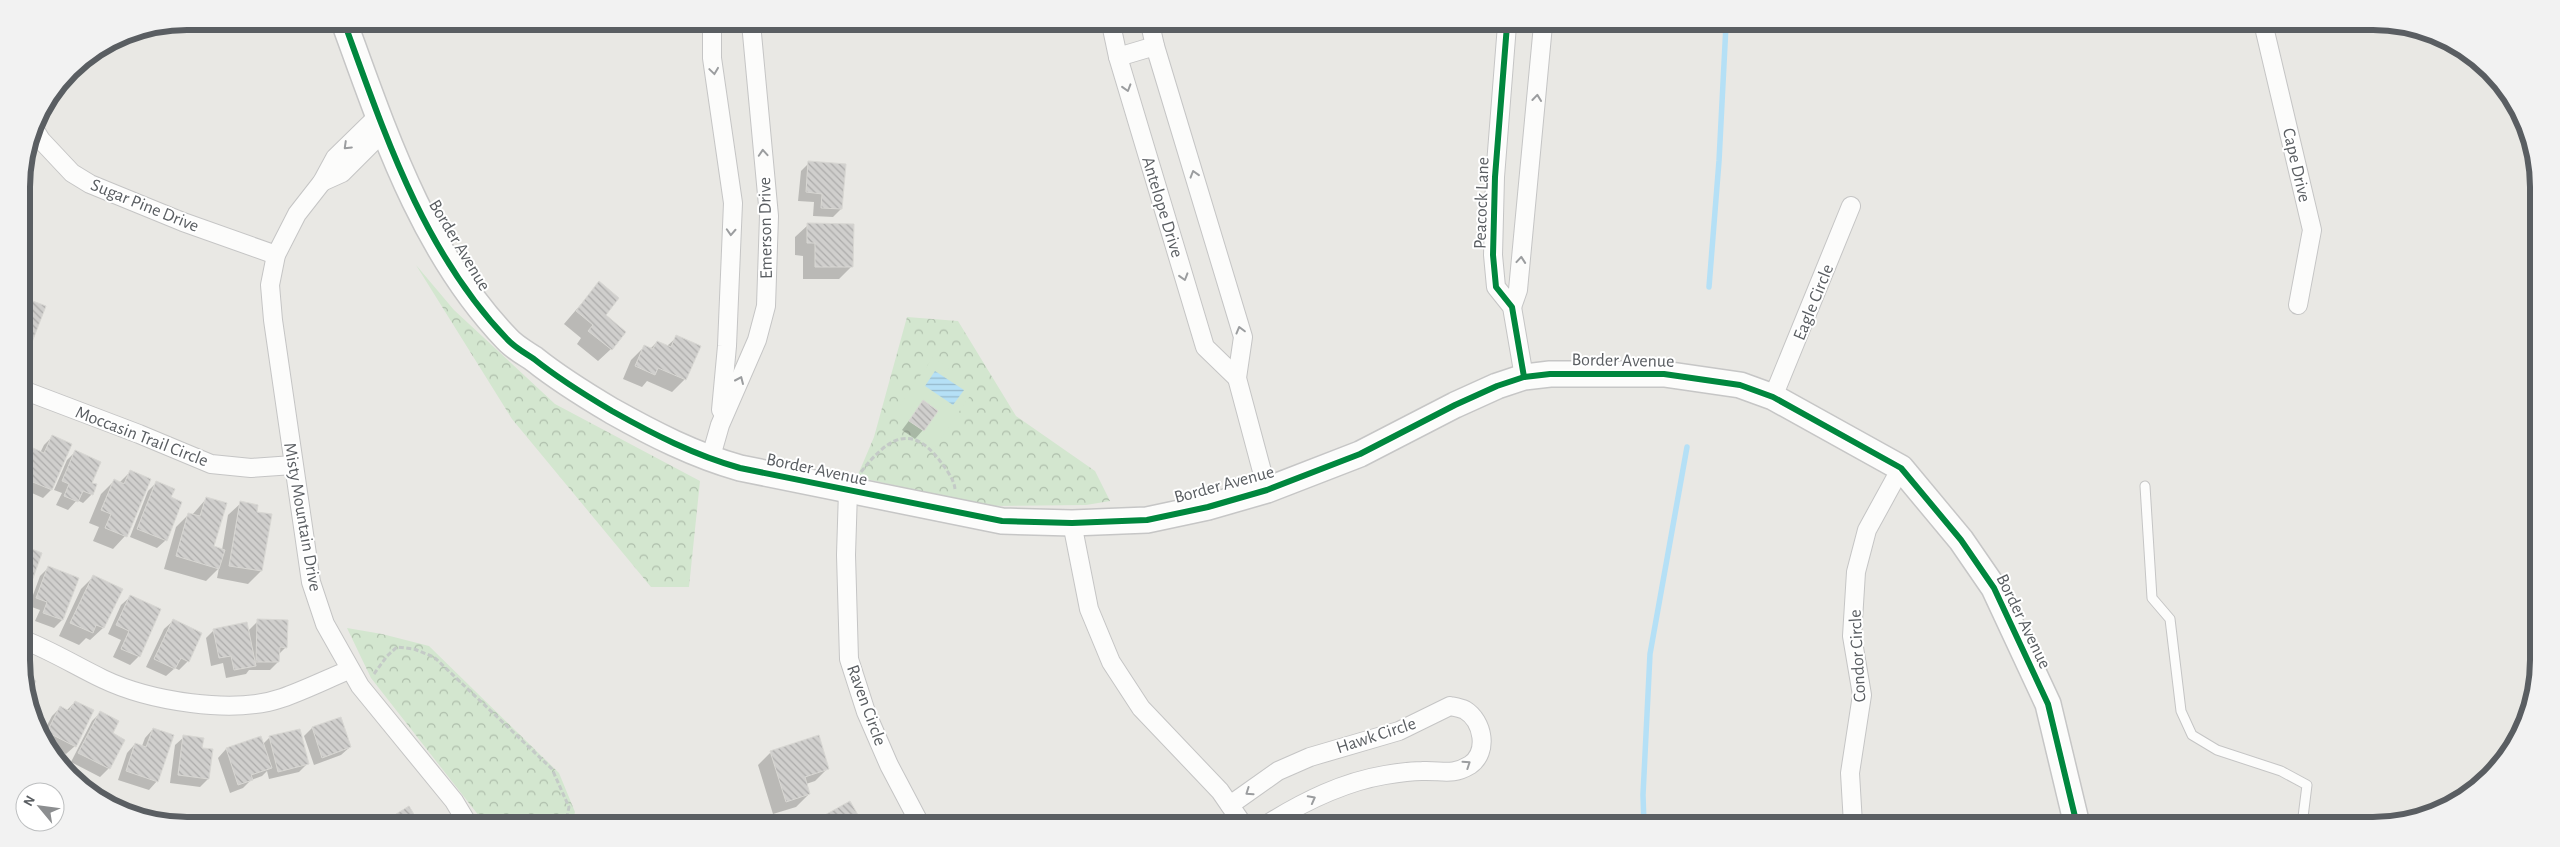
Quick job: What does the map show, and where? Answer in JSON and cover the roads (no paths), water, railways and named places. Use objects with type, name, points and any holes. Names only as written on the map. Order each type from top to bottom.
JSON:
[{"type":"street","name":"Border Avenue","points":[[347,30],[381,124],[431,232],[466,290],[508,340],[569,386],[651,433],[710,460],[855,481],[1002,521],[1072,523],[1146,520],[1208,507],[1267,490],[1360,454],[1455,405],[1524,377],[1550,374],[1664,374],[1732,383],[1773,397],[1901,468],[1961,540],[1994,588],[2048,704],[2075,817]]},
{"type":"street","name":"Emerson Drive","points":[[712,30],[712,58],[733,203],[727,346],[720,425]]},
{"type":"street","name":"Emerson Drive","points":[[710,460],[720,425],[757,340],[766,306],[769,216],[752,30]]},
{"type":"street","name":"Antelope Drive","points":[[1111,30],[1205,347],[1237,378]]},
{"type":"street","points":[[1151,30],[1243,337],[1237,378],[1267,490]]},
{"type":"street","name":"Peacock Lane","points":[[1507,30],[1495,177],[1493,255],[1496,287],[1512,308],[1524,377]]},
{"type":"street","name":"Peacock Lane","points":[[1512,308],[1518,290],[1543,30]]},
{"type":"street","name":"Cape Drive","points":[[2265,30],[2312,230],[2298,305]]},
{"type":"street","points":[[1118,57],[1155,46]]},
{"type":"street","name":"Misty Mountain Drive","points":[[381,124],[335,158],[322,182],[298,214],[276,255],[270,285],[273,320],[311,582],[325,624],[349,670],[360,686],[454,801],[464,817]]},
{"type":"street","name":"Sugar Pine Drive","points":[[39,136],[72,173],[90,184],[183,222],[276,255]]},
{"type":"street","name":"Eagle Circle","points":[[1773,397],[1851,206]]},
{"type":"street","name":"Moccasin Trail Circle","points":[[30,393],[139,434],[211,464],[251,468],[293,465]]},
{"type":"street","name":"Condor Circle","points":[[1853,817],[1850,773],[1862,694],[1852,636],[1856,572],[1867,530],[1901,468]]},
{"type":"street","name":"Raven Circle","points":[[855,481],[846,555],[849,659],[866,712],[916,817]]},
{"type":"street","points":[[1072,523],[1089,609],[1111,662],[1141,708],[1230,805],[1238,817]]},
{"type":"street","points":[[30,642],[60,655],[104,679],[148,696],[208,705],[245,704],[281,699],[349,670]]},
{"type":"street","name":"Hawk Circle","points":[[1230,805],[1278,771],[1310,756],[1398,731],[1450,706],[1464,710],[1475,719],[1482,736],[1481,751],[1471,764],[1453,773],[1423,771],[1384,775],[1351,783],[1320,795],[1280,817]]},
{"type":"lane","points":[[2145,486],[2152,598],[2170,620],[2181,711],[2192,735],[2216,750],[2281,771],[2307,785],[2303,817]]},
{"type":"water","points":[[935,371],[964,390],[953,405],[925,386]]},
{"type":"waterway","points":[[1709,287],[1719,161],[1726,30]]},
{"type":"waterway","points":[[1644,817],[1643,795],[1650,654],[1687,447]]}]
